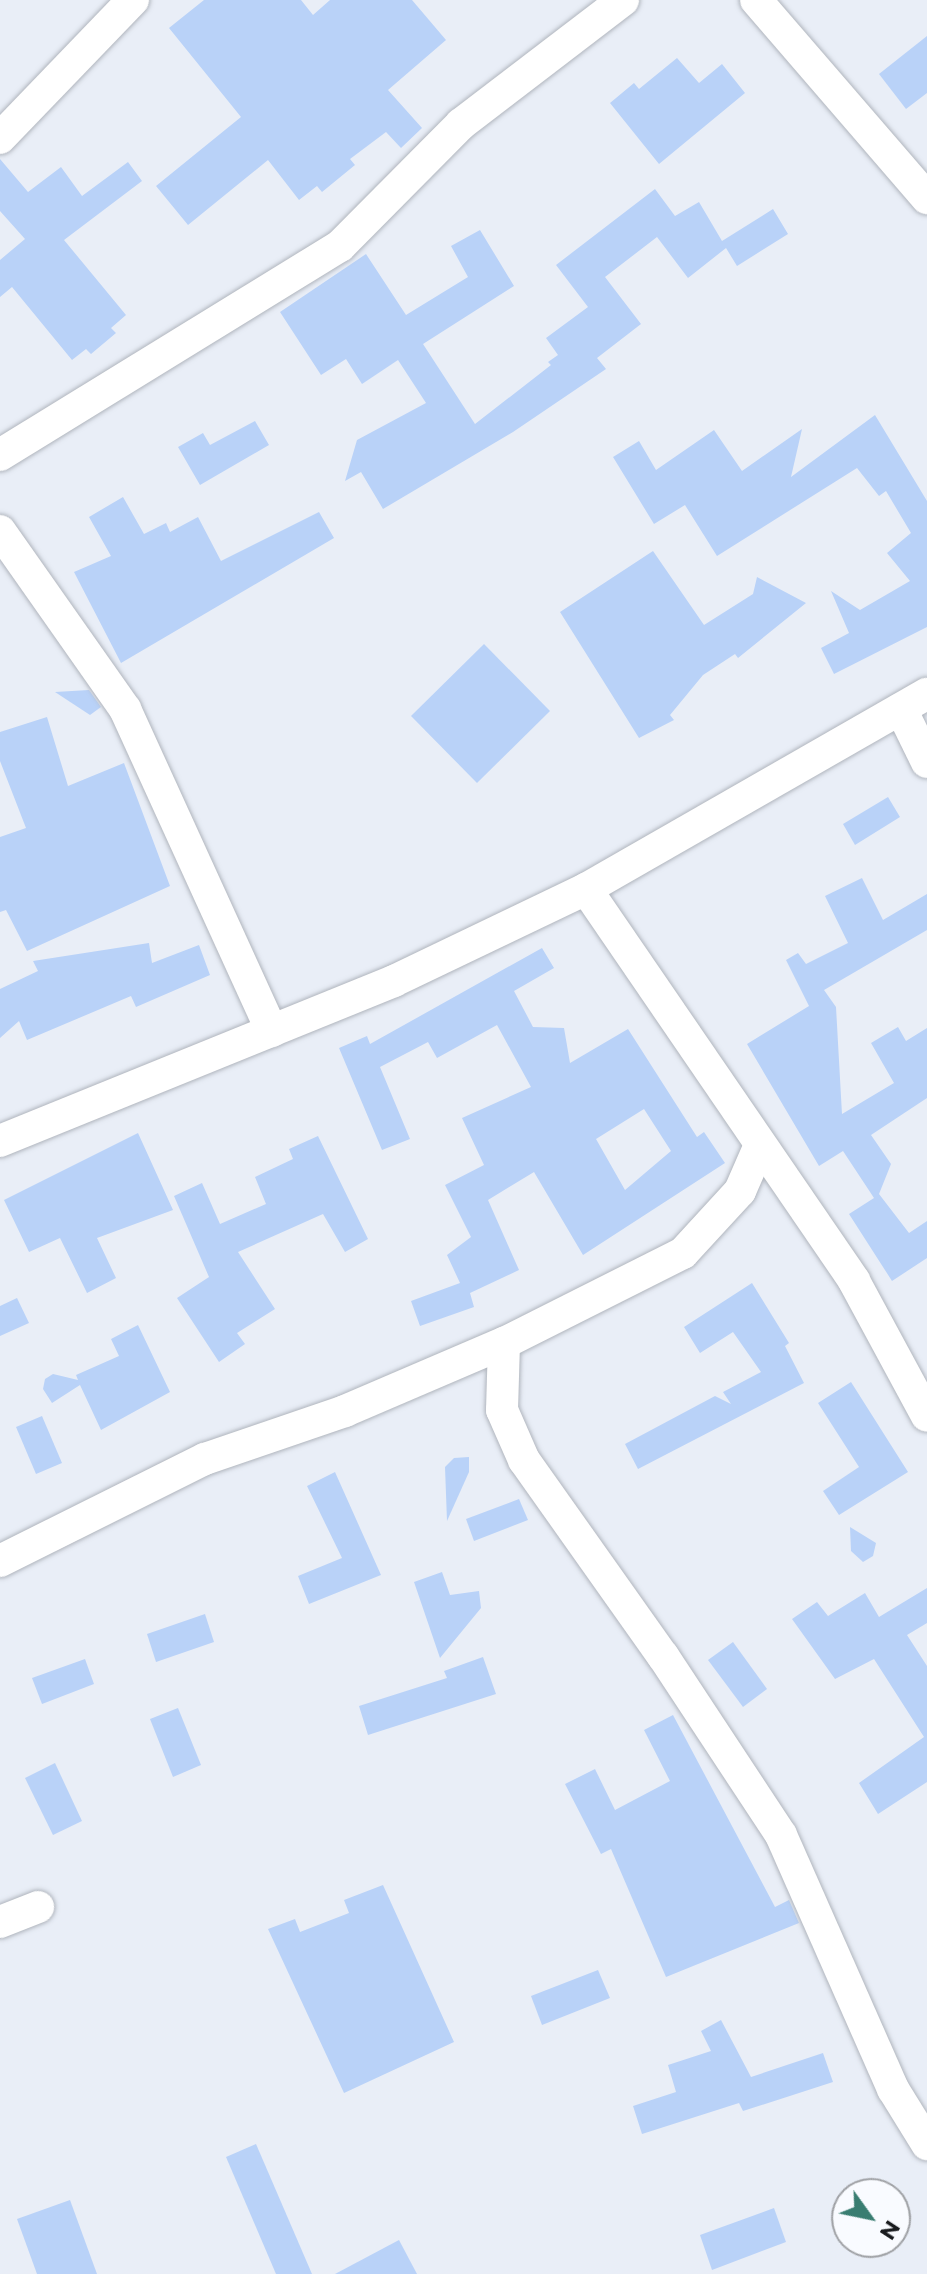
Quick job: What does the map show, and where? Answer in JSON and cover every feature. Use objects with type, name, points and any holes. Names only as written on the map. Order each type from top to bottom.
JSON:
[{"type":"street","points":[[0,138],[133,0]]},
{"type":"street","points":[[0,455],[340,246],[461,124],[623,0]]},
{"type":"street","points":[[756,0],[927,198]]},
{"type":"street","points":[[0,531],[125,709],[272,1031]]},
{"type":"street","points":[[0,1141],[394,981],[586,889],[914,702],[927,762]]},
{"type":"street","points":[[586,889],[854,1281],[927,1416]]},
{"type":"street","points":[[0,1561],[205,1459],[345,1411],[504,1343],[683,1253],[733,1199],[760,1145]]},
{"type":"street","points":[[504,1343],[502,1410],[524,1460],[663,1656],[781,1835],[893,2089],[927,2144]]},
{"type":"street","points":[[0,1922],[38,1907]]},
{"type":"building","points":[[204,0],[301,0],[313,15],[330,0],[412,0],[446,40],[388,90],[422,128],[401,148],[386,132],[350,159],[355,165],[322,192],[317,186],[299,200],[268,160],[188,225],[156,186],[241,117],[169,28]]},
{"type":"building","points":[[927,36],[927,93],[906,109],[879,74]]},
{"type":"building","points":[[677,58],[699,83],[722,64],[745,93],[659,164],[610,103],[634,83],[639,89]]},
{"type":"building","points":[[0,159],[28,192],[61,167],[82,196],[128,162],[142,181],[64,240],[126,315],[111,328],[116,333],[91,354],[86,349],[72,360],[12,287],[0,297],[0,260],[25,239],[0,211]]},
{"type":"building","points":[[655,189],[675,216],[699,202],[722,241],[773,209],[788,234],[737,266],[726,248],[688,278],[657,237],[605,277],[641,324],[597,358],[606,369],[513,432],[383,509],[361,472],[345,481],[357,440],[426,403],[398,360],[362,384],[346,359],[321,375],[280,312],[366,254],[406,315],[468,277],[451,246],[480,230],[514,286],[423,344],[475,424],[551,365],[548,362],[558,355],[546,338],[588,307],[556,265]]},
{"type":"building","points":[[875,415],[927,501],[927,627],[834,674],[821,648],[849,633],[831,591],[860,610],[910,581],[887,553],[911,533],[886,491],[879,496],[857,468],[717,556],[685,505],[654,524],[613,457],[639,441],[656,470],[714,430],[742,471],[802,429],[791,477]]},
{"type":"building","points":[[255,421],[269,445],[200,485],[178,447],[203,433],[210,445]]},
{"type":"building","points":[[123,497],[144,534],[166,523],[170,532],[198,517],[221,561],[319,512],[334,538],[121,663],[74,572],[111,556],[89,517]]},
{"type":"building","points":[[653,551],[704,625],[753,594],[757,577],[806,603],[738,658],[735,654],[703,675],[670,715],[674,720],[639,738],[560,612]]},
{"type":"building","points":[[484,644],[550,711],[477,783],[411,716]]},
{"type":"building","points":[[89,690],[101,707],[90,715],[55,692]]},
{"type":"building","points":[[47,717],[68,786],[124,763],[170,886],[27,951],[6,910],[0,912],[0,837],[26,828],[0,761],[0,732]]},
{"type":"building","points":[[888,797],[900,817],[855,845],[843,824]]},
{"type":"building","points":[[862,878],[883,920],[927,894],[927,930],[824,990],[836,1007],[842,1114],[894,1083],[871,1043],[898,1027],[906,1041],[927,1028],[927,1098],[871,1135],[891,1164],[879,1194],[909,1233],[927,1221],[927,1258],[892,1281],[849,1214],[874,1198],[843,1151],[819,1166],[747,1044],[809,1006],[786,960],[798,953],[806,964],[848,943],[825,896]]},
{"type":"building","points":[[149,943],[152,963],[199,945],[210,975],[136,1007],[131,996],[27,1040],[19,1021],[0,1038],[0,989],[38,971],[33,961]]},
{"type":"building","points":[[542,948],[554,968],[514,991],[533,1027],[564,1028],[570,1063],[628,1029],[697,1137],[704,1132],[725,1163],[583,1255],[534,1172],[488,1200],[519,1270],[470,1293],[474,1307],[420,1326],[411,1301],[460,1283],[447,1255],[471,1237],[445,1185],[484,1165],[462,1118],[531,1087],[497,1025],[437,1058],[428,1042],[380,1067],[410,1139],[382,1150],[339,1048],[367,1036],[370,1044]],"holes":[[[644,1109],[671,1151],[625,1190],[596,1139]]]},
{"type":"building","points":[[138,1133],[173,1210],[97,1238],[116,1278],[87,1293],[60,1238],[29,1252],[4,1200]]},
{"type":"building","points":[[318,1136],[368,1239],[345,1252],[323,1214],[238,1252],[275,1309],[237,1333],[245,1344],[219,1362],[177,1298],[209,1277],[174,1196],[202,1183],[220,1224],[266,1204],[255,1177],[293,1159],[289,1149]]},
{"type":"building","points":[[752,1283],[789,1343],[785,1346],[804,1383],[638,1469],[625,1444],[715,1396],[731,1404],[723,1392],[761,1372],[733,1332],[700,1353],[684,1327]]},
{"type":"building","points":[[17,1298],[29,1323],[0,1336],[0,1306]]},
{"type":"building","points":[[138,1325],[170,1392],[101,1430],[80,1385],[52,1403],[43,1389],[45,1379],[53,1374],[78,1380],[76,1375],[119,1356],[111,1339]]},
{"type":"building","points":[[851,1382],[908,1472],[839,1515],[823,1491],[859,1467],[818,1403]]},
{"type":"building","points":[[42,1416],[62,1463],[36,1474],[16,1427]]},
{"type":"building","points":[[469,1457],[469,1472],[447,1521],[445,1467],[454,1458]]},
{"type":"building","points":[[335,1472],[381,1575],[309,1604],[298,1576],[342,1558],[307,1486]]},
{"type":"building","points":[[519,1499],[528,1520],[474,1541],[466,1519]]},
{"type":"building","points":[[850,1527],[876,1543],[873,1556],[863,1562],[851,1551]]},
{"type":"building","points":[[442,1572],[450,1595],[479,1591],[481,1608],[440,1658],[414,1582]]},
{"type":"building","points":[[927,1588],[927,1623],[907,1635],[927,1666],[927,1782],[878,1814],[859,1783],[924,1737],[874,1659],[835,1679],[792,1619],[817,1602],[828,1616],[865,1593],[879,1617]]},
{"type":"building","points":[[205,1614],[214,1642],[156,1662],[147,1634]]},
{"type":"building","points":[[733,1642],[767,1689],[743,1707],[708,1660]]},
{"type":"building","points":[[483,1657],[496,1694],[368,1735],[359,1706],[447,1678],[444,1671]]},
{"type":"building","points":[[85,1659],[94,1684],[42,1704],[32,1678]]},
{"type":"building","points":[[178,1708],[201,1765],[173,1777],[150,1719]]},
{"type":"building","points":[[673,1715],[775,1907],[789,1900],[799,1923],[666,1977],[611,1849],[601,1854],[565,1784],[595,1769],[615,1810],[670,1781],[644,1730]]},
{"type":"building","points":[[55,1763],[82,1821],[53,1835],[25,1778]]},
{"type":"building","points":[[383,1885],[454,2042],[344,2093],[268,1929],[295,1919],[300,1932],[349,1913],[344,1900]]},
{"type":"building","points":[[598,1970],[610,1998],[542,2025],[531,1996]]},
{"type":"building","points":[[721,2020],[751,2077],[823,2053],[833,2082],[743,2111],[739,2103],[642,2134],[633,2106],[676,2092],[668,2065],[711,2051],[701,2031]]},
{"type":"building","points":[[256,2144],[312,2274],[276,2274],[226,2157]]},
{"type":"building","points":[[70,2200],[97,2274],[37,2274],[17,2219]]},
{"type":"building","points":[[774,2208],[786,2242],[712,2270],[700,2235]]},
{"type":"building","points":[[399,2240],[417,2274],[335,2274]]}]
